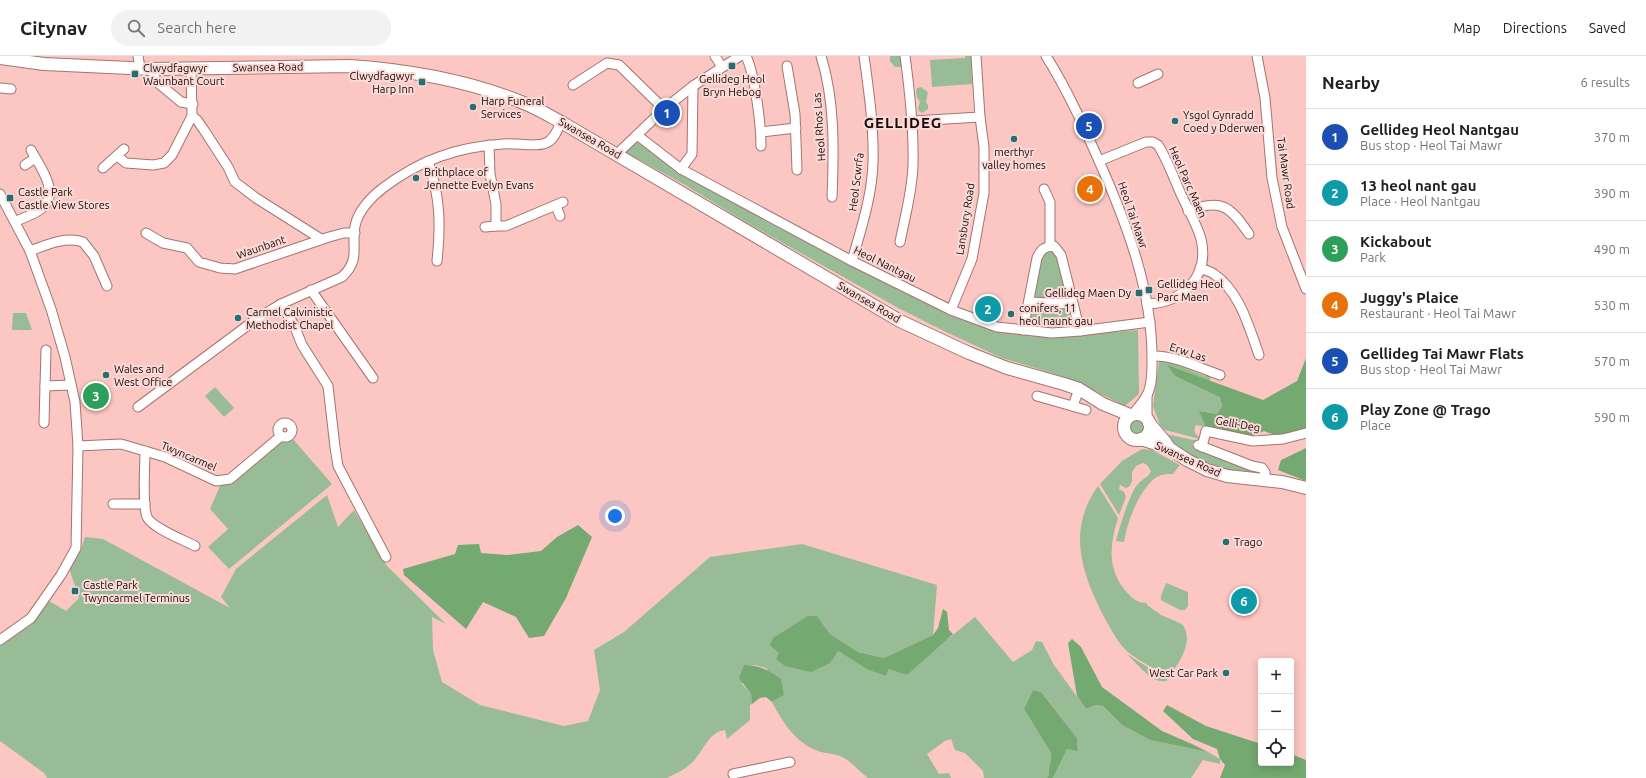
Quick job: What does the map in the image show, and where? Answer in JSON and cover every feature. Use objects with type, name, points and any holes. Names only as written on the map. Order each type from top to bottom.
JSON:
[{"type":"street","points":[[715,56],[722,67]]},
{"type":"street","points":[[617,154],[664,109],[693,86],[740,56]]},
{"type":"street","points":[[746,56],[749,62],[756,96],[761,132],[761,146]]},
{"type":"street","name":"Heol Rhos Las","points":[[821,56],[825,69],[832,114],[834,155],[832,197]]},
{"type":"street","name":"Heol Scwrfa","points":[[852,261],[866,210],[873,164],[872,112],[864,56]]},
{"type":"street","points":[[900,242],[909,200],[913,167],[913,121],[905,56]]},
{"type":"street","name":"Lansbury Road","points":[[951,310],[972,259],[984,193],[984,147],[980,117],[976,56]]},
{"type":"street","name":"Heol Tai Mawr","points":[[1046,56],[1057,73],[1080,118],[1112,191],[1131,244],[1144,287],[1150,322],[1152,356],[1150,386],[1147,394],[1131,415]]},
{"type":"street","name":"Tai Mawr Road","points":[[1257,56],[1265,98],[1272,178],[1282,227],[1306,289]]},
{"type":"street","name":"Swansea Road","points":[[0,58],[44,64],[143,64],[191,69],[350,66],[381,68],[467,84],[491,91],[526,104],[561,122],[900,321],[969,353],[1007,368],[1064,384],[1103,404],[1131,415],[1141,415],[1148,421],[1149,430],[1141,439]]},
{"type":"street","points":[[573,85],[607,63],[619,65],[664,109]]},
{"type":"street","points":[[143,64],[157,82],[181,102],[193,104]]},
{"type":"street","points":[[786,66],[795,114],[798,170]]},
{"type":"street","points":[[103,168],[120,152],[126,163],[153,165],[164,163],[172,155],[192,116],[193,104],[191,69]]},
{"type":"street","points":[[1138,82],[1158,74]]},
{"type":"street","points":[[681,169],[692,154],[693,86]]},
{"type":"street","points":[[0,88],[11,89]]},
{"type":"street","name":"Waunbant","points":[[192,116],[204,130],[228,167],[235,182],[256,198],[321,239]]},
{"type":"street","points":[[913,121],[980,117]]},
{"type":"street","points":[[138,407],[255,320],[281,304],[342,277],[350,270],[353,264],[357,222],[370,198],[383,188],[415,167],[460,150],[489,145],[546,143],[554,135],[561,122]]},
{"type":"street","points":[[761,132],[796,128]]},
{"type":"street","name":"Heol Nantgau","points":[[637,134],[681,169],[852,261],[951,310],[997,327],[1052,333],[1150,322]]},
{"type":"street","name":"Heol Parc Maen","points":[[1099,161],[1149,141],[1158,144],[1200,239],[1202,251],[1200,268],[1194,281],[1188,289],[1178,297],[1165,302],[1147,304]]},
{"type":"street","points":[[489,145],[490,174],[496,204],[496,226]]},
{"type":"street","points":[[15,222],[42,208],[47,203],[49,195],[49,186],[46,178],[33,154],[24,165]]},
{"type":"street","points":[[428,161],[436,186],[439,202],[437,261]]},
{"type":"street","points":[[1044,189],[1050,202],[1050,246]]},
{"type":"street","points":[[0,194],[30,251],[51,309],[65,357],[75,402],[78,446],[76,548],[49,593],[31,618],[0,640]]},
{"type":"street","points":[[485,227],[506,226],[560,204],[560,216]]},
{"type":"street","points":[[1188,211],[1204,205],[1216,205],[1234,214],[1249,234]]},
{"type":"street","name":"Waunbant","points":[[146,233],[163,243],[187,248],[199,262],[220,268],[236,269],[321,239],[344,233],[355,234]]},
{"type":"street","points":[[30,251],[53,243],[68,240],[83,242],[94,256],[107,286]]},
{"type":"street","points":[[1023,330],[1037,258],[1040,251],[1046,247],[1054,246],[1061,255],[1080,331]]},
{"type":"street","points":[[1200,268],[1214,274],[1230,289],[1242,308],[1259,355]]},
{"type":"street","points":[[311,290],[372,378]]},
{"type":"street","points":[[1029,302],[1073,304]]},
{"type":"street","points":[[281,304],[294,325],[302,345],[328,386],[338,466],[386,557]]},
{"type":"street","points":[[44,422],[46,350]]},
{"type":"street","name":"Erw Las","points":[[1152,356],[1166,356],[1174,358],[1217,376]]},
{"type":"street","points":[[44,386],[71,385]]},
{"type":"street","points":[[1073,406],[1078,390]]},
{"type":"street","name":"Heol Tai Mawr","points":[[1147,394],[1148,421]]},
{"type":"street","points":[[1038,396],[1086,410]]},
{"type":"street","name":"Swansea Road","points":[[1103,404],[1124,428],[1125,433],[1131,438],[1141,439],[1169,448],[1187,460],[1208,470],[1227,476],[1282,482],[1306,488]]},
{"type":"street","points":[[1124,428],[1125,422],[1131,415]]},
{"type":"street","points":[[1148,421],[1166,442],[1169,448]]},
{"type":"street","name":"Gelli-Deg","points":[[1265,481],[1265,472],[1262,468],[1252,466],[1200,446],[1206,431],[1253,441],[1283,439],[1306,433]]},
{"type":"street","name":"Twyncarmel","points":[[78,446],[121,444],[165,457],[216,481],[230,479],[281,436]]},
{"type":"street","name":"Twyncarmel","points":[[145,451],[145,504],[147,518],[157,527],[195,546]]},
{"type":"street","points":[[113,504],[145,504]]},
{"type":"street","points":[[733,774],[757,774],[790,762]]},
{"type":"green space","points":[[890,56],[900,56],[902,67],[895,67],[890,61]]},
{"type":"green space","points":[[965,56],[971,56],[972,84],[932,87],[930,60],[965,58]]},
{"type":"green space","points":[[921,87],[928,92],[926,102],[928,109],[922,113],[918,108],[920,102],[916,92],[917,88]]},
{"type":"green space","points":[[638,139],[685,174],[772,224],[900,290],[996,330],[1057,336],[1138,330],[1139,394],[1125,406],[1085,386],[1052,373],[1002,358],[900,309],[625,152]]},
{"type":"green space","points":[[1053,247],[1060,257],[1068,295],[1062,301],[1034,298],[1032,293],[1041,252]]},
{"type":"green space","points":[[1030,305],[1069,305],[1074,322],[1071,326],[1028,324]]},
{"type":"green space","points":[[13,313],[26,313],[32,330],[12,330]]},
{"type":"green space","points":[[1306,358],[1306,428],[1285,435],[1264,431],[1250,437],[1206,427],[1199,411],[1217,414],[1222,406],[1220,397],[1175,376],[1167,365],[1263,400],[1297,381]]},
{"type":"green space","points":[[1162,359],[1173,361],[1175,364],[1205,376],[1208,374],[1210,375],[1210,381],[1168,366],[1175,376],[1220,396],[1222,406],[1217,414],[1200,411],[1206,427],[1196,425],[1195,432],[1200,439],[1165,430],[1160,425],[1153,406],[1159,362]]},
{"type":"green space","points":[[108,387],[111,399],[85,405],[82,393]]},
{"type":"green space","points":[[215,387],[234,408],[224,417],[205,396]]},
{"type":"green space","points":[[1134,420],[1140,420],[1144,424],[1144,430],[1140,434],[1134,434],[1130,430],[1130,424]]},
{"type":"green space","points":[[1166,434],[1198,441],[1193,442],[1192,445],[1195,449],[1255,472],[1257,469],[1259,472],[1243,473],[1233,471],[1202,460],[1184,451]]},
{"type":"green space","points":[[292,438],[332,484],[229,569],[208,547],[228,529],[210,509],[220,486],[236,481],[280,440],[287,441]]},
{"type":"green space","points":[[1306,448],[1306,481],[1278,470],[1281,460]]},
{"type":"green space","points":[[1142,449],[1152,450],[1180,465],[1173,474],[1166,474],[1155,478],[1149,484],[1139,499],[1131,516],[1124,542],[1116,541],[1125,511],[1135,488],[1151,471],[1147,465],[1143,463],[1136,466],[1132,472],[1132,481],[1130,486],[1126,488],[1120,485],[1119,489],[1124,492],[1126,497],[1119,515],[1100,484],[1122,461]]},
{"type":"green space","points":[[1098,486],[1118,518],[1113,537],[1112,555],[1115,572],[1119,581],[1129,595],[1134,599],[1147,603],[1147,605],[1161,615],[1182,624],[1186,631],[1187,638],[1184,652],[1177,666],[1168,677],[1129,653],[1121,645],[1103,615],[1089,583],[1084,567],[1080,534],[1088,502]]},
{"type":"green space","points":[[327,495],[338,527],[354,510],[387,566],[446,624],[432,617],[433,650],[442,682],[480,705],[564,726],[588,721],[600,690],[594,650],[624,632],[710,557],[802,544],[937,585],[933,635],[884,658],[858,652],[830,634],[817,616],[838,651],[868,670],[886,676],[889,669],[949,638],[975,617],[1013,662],[1032,650],[1036,641],[1042,642],[1054,665],[1086,709],[1096,705],[1103,706],[1122,725],[1150,740],[1208,752],[1220,759],[1220,764],[1203,760],[1191,778],[1053,778],[1067,749],[1078,750],[1077,738],[1041,692],[1033,690],[1024,709],[1051,753],[1049,775],[1047,778],[984,778],[983,771],[965,753],[955,750],[951,739],[945,741],[927,754],[939,774],[949,773],[951,778],[868,778],[841,756],[818,751],[796,737],[790,731],[772,702],[784,695],[766,668],[755,665],[744,665],[742,684],[751,694],[752,704],[750,705],[750,720],[727,739],[725,730],[713,735],[694,761],[684,769],[667,778],[47,778],[44,773],[0,741],[0,645],[32,624],[49,601],[66,611],[79,598],[69,568],[82,546],[85,537],[103,539],[230,608],[221,597],[236,569]]},
{"type":"green space","points":[[578,525],[592,537],[566,598],[544,636],[529,638],[516,617],[483,602],[466,629],[404,575],[403,569],[455,554],[458,545],[479,544],[481,553],[507,555],[541,551],[557,537]]},
{"type":"green space","points":[[1166,583],[1188,592],[1188,606],[1185,610],[1180,610],[1161,600]]},
{"type":"green space","points":[[943,609],[947,612],[949,630],[953,634],[907,675],[889,669],[886,676],[868,670],[838,651],[830,663],[811,672],[785,666],[776,659],[779,653],[770,645],[773,638],[808,616],[817,616],[830,634],[858,652],[884,658],[933,635],[938,628]]},
{"type":"green space","points":[[1072,639],[1081,647],[1102,687],[1162,731],[1208,752],[1150,740],[1122,725],[1103,706],[1096,705],[1086,709],[1077,696],[1068,643]]},
{"type":"green space","points":[[1127,654],[1168,680],[1157,680],[1152,677],[1140,668]]},
{"type":"green space","points":[[744,665],[764,669],[781,679],[784,695],[772,702],[766,697],[760,698],[752,704],[751,694],[739,678]]},
{"type":"green space","points":[[1033,690],[1041,692],[1077,738],[1078,751],[1067,749],[1053,778],[1047,778],[1049,775],[1051,753],[1024,709]]},
{"type":"green space","points":[[1167,705],[1206,726],[1258,743],[1258,766],[1294,766],[1294,755],[1306,760],[1306,778],[1220,778],[1225,765],[1220,759],[1217,749],[1193,739],[1163,711]]},
{"type":"place","name":"Gellideg Heol Bryn Hebog","points":[[732,66]]},
{"type":"place","name":"Clwydfagwyr Waunbant Court","points":[[135,74]]},
{"type":"place","name":"Clwydfagwyr Harp Inn","points":[[422,82]]},
{"type":"place","name":"Harp Funeral Services","points":[[473,107]]},
{"type":"place","name":"Gellideg Heol Nantgau","points":[[667,113]]},
{"type":"place","name":"Ysgol Gynradd Coed y Dderwen","points":[[1175,121]]},
{"type":"place","name":"Gellideg Tai Mawr Flats","points":[[1089,126]]},
{"type":"place","name":"merthyr valley homes","points":[[1014,139]]},
{"type":"place","name":"Brithplace of Jennette Evelyn Evans","points":[[416,178]]},
{"type":"place","name":"Juggy's Plaice","points":[[1090,189]]},
{"type":"place","name":"Castle Park Castle View Stores","points":[[10,198]]},
{"type":"place","name":"Gellideg Heol Parc Maen","points":[[1149,290]]},
{"type":"place","name":"Gellideg Maen Dy","points":[[1139,293]]},
{"type":"place","name":"13 heol nant gau","points":[[988,309]]},
{"type":"place","name":"conifers, 11 heol naunt gau","points":[[1011,314]]},
{"type":"place","name":"Carmel Calvinistic Methodist Chapel","points":[[238,318]]},
{"type":"place","name":"Wales and West Office","points":[[106,375]]},
{"type":"place","name":"Kickabout","points":[[96,396]]},
{"type":"place","name":"Trago","points":[[1226,542]]},
{"type":"place","name":"Castle Park Twyncarmel Terminus","points":[[75,591]]},
{"type":"place","name":"Play Zone @ Trago","points":[[1244,601]]},
{"type":"place","name":"West Car Park","points":[[1226,673]]},
{"type":"district","name":"GELLIDEG","points":[[903,123]]}]
